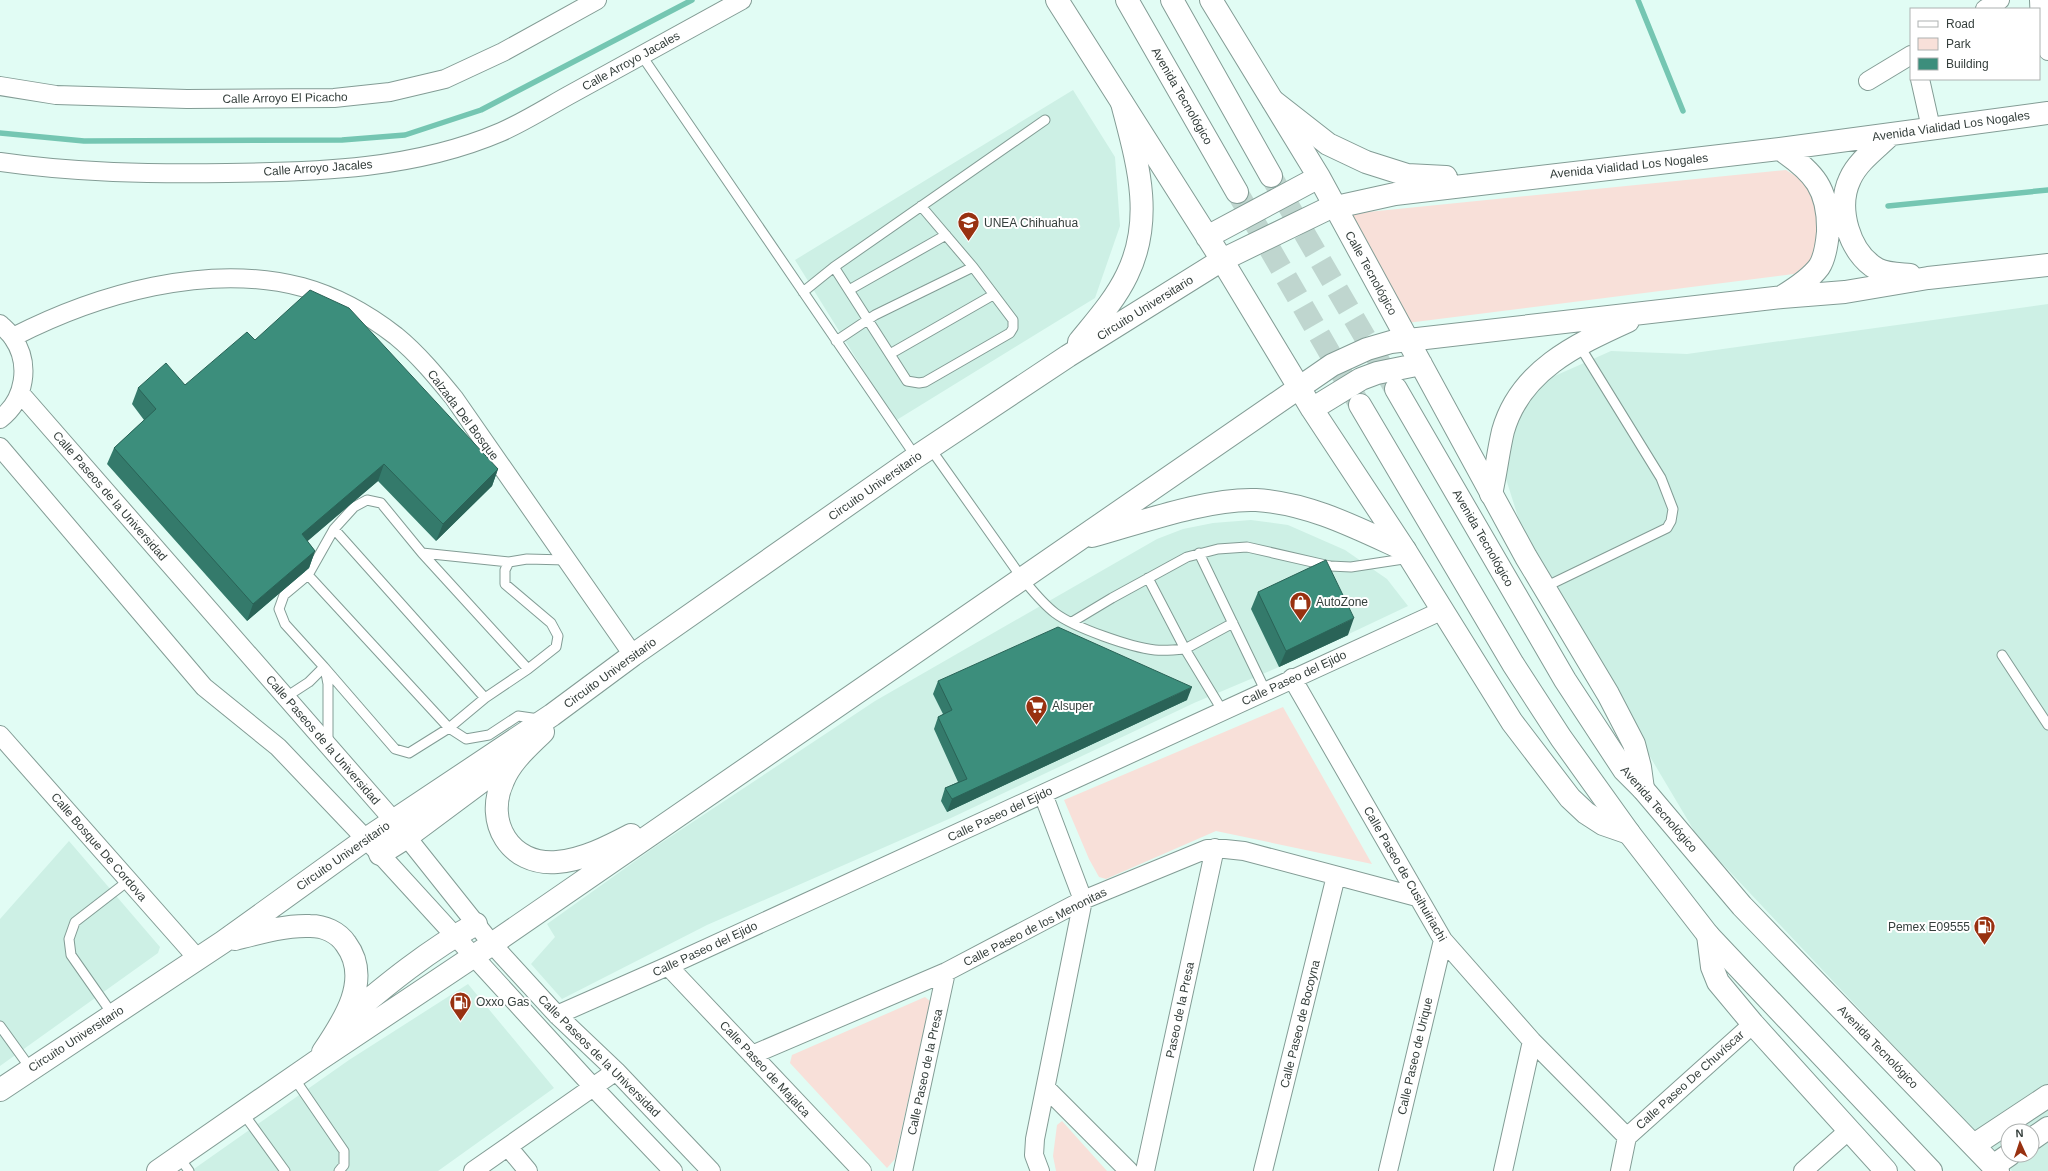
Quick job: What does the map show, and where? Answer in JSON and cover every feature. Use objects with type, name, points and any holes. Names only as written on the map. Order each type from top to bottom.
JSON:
[{"type":"main road","points":[[1057,0],[1222,260],[1312,409],[1407,554],[1441,611],[1512,722],[1570,798],[1586,813],[1603,824],[1629,833]]},
{"type":"main road","name":"Avenida Tecnológico","points":[[1128,0],[1237,192]]},
{"type":"main road","points":[[1172,0],[1271,176]]},
{"type":"main road","name":"Calle Tecnológico","points":[[1210,0],[1274,101],[1319,177],[1492,494],[1608,694],[1634,744],[1640,767],[1643,789]]},
{"type":"main road","points":[[1274,101],[1328,144],[1366,162],[1407,175],[1499,181]]},
{"type":"main road","points":[[1068,356],[1108,306],[1127,275],[1137,246],[1143,211],[1139,174],[1122,103]]},
{"type":"main road","name":"Avenida Vialidad Los Nogales","points":[[1222,260],[1335,206],[1395,194],[1780,149],[2045,112]]},
{"type":"main road","points":[[1891,134],[1858,165],[1849,180],[1844,204],[1849,236],[1861,257],[1878,269],[1928,278]]},
{"type":"main road","points":[[1780,149],[1802,163],[1824,194],[1828,228],[1827,244],[1819,266],[1805,281],[1782,297]]},
{"type":"main road","points":[[1207,236],[1319,177]]},
{"type":"main road","name":"Circuito Universitario","points":[[0,1090],[224,942],[400,829],[547,717],[633,655],[923,453],[1068,356],[1222,260]]},
{"type":"main road","points":[[158,1171],[184,1164],[243,1113],[317,1061],[492,944],[1022,578],[1346,357],[1391,342],[1782,297],[1845,292],[1928,278],[2048,265]]},
{"type":"main road","points":[[1492,494],[1504,429],[1516,401],[1529,382],[1548,365],[1579,345],[1646,313]]},
{"type":"main road","points":[[1312,409],[1361,379],[1377,373],[1421,364]]},
{"type":"main road","name":"Avenida Tecnológico","points":[[1396,390],[1565,680],[1624,770],[1643,789],[1742,906],[1974,1145],[2000,1164]]},
{"type":"main road","points":[[1360,405],[1513,664],[1561,738],[1629,833],[1708,935],[1931,1171]]},
{"type":"main road","points":[[1076,541],[1212,504],[1255,500],[1295,506],[1338,518],[1407,554]]},
{"type":"main road","points":[[547,717],[544,732],[512,765],[498,794],[497,815],[500,827],[507,842],[515,851],[527,858],[540,862],[557,862],[594,853],[698,802]]},
{"type":"main road","points":[[400,829],[524,751]]},
{"type":"main road","points":[[345,1020],[380,990],[454,936],[476,924]]},
{"type":"main road","points":[[224,942],[261,932],[289,927],[309,926],[334,932],[345,942],[356,962],[357,977],[354,996],[345,1020],[317,1061]]},
{"type":"main road","points":[[1708,935],[1712,967],[1718,982],[1753,1024],[1848,1131],[1886,1171]]},
{"type":"main road","points":[[1974,1145],[2048,1096]]},
{"type":"street","name":"Calle Arroyo El Picacho","points":[[0,86],[56,95],[187,99],[334,98],[390,92],[445,79],[504,52],[598,0]]},
{"type":"street","name":"Calle Arroyo Jacales","points":[[0,162],[48,169],[172,174],[264,172],[362,167],[436,154],[501,132],[742,0]]},
{"type":"street","points":[[1987,8],[2000,0]]},
{"type":"street","points":[[2040,24],[2048,50]]},
{"type":"street","points":[[1868,81],[1910,56]]},
{"type":"street","points":[[1920,80],[1931,128]]},
{"type":"street","name":"Calzada Del Bosque","points":[[13,337],[49,318],[95,302],[146,288],[186,281],[228,278],[276,282],[302,288],[334,299],[362,314],[396,336],[427,365],[454,398],[633,655]]},
{"type":"street","points":[[0,324],[13,337],[20,350],[23,364],[23,379],[20,393],[10,409],[0,419]]},
{"type":"street","name":"Calle Paseos de la Universidad","points":[[20,393],[400,829],[492,944],[557,1015],[616,1070],[711,1171]]},
{"type":"street","name":"Calle Paseos de la Universidad","points":[[0,446],[204,687],[278,747],[373,846],[472,956],[673,1171]]},
{"type":"street","name":"Calle Paseo del Ejido","points":[[557,1015],[668,966],[1043,794],[1265,690],[1441,611]]},
{"type":"street","name":"Calle Paseo de Cusihuiriachi","points":[[1292,678],[1442,940],[1532,1041],[1627,1137]]},
{"type":"street","name":"Calle Bosque De Cordova","points":[[0,735],[198,959]]},
{"type":"street","points":[[1040,1171],[1034,1155],[1035,1139],[1083,900],[1043,794]]},
{"type":"street","name":"Calle Paseo de los Menonitas","points":[[752,1055],[946,972],[1083,900],[1190,855],[1215,848],[1244,852],[1417,897]]},
{"type":"street","name":"Paseo de la Presa","points":[[1145,1171],[1215,848]]},
{"type":"street","name":"Calle Paseo de Bocoyna","points":[[1263,1171],[1336,876]]},
{"type":"street","name":"Calle Paseo de Urique","points":[[1388,1171],[1442,940]]},
{"type":"street","name":"Calle Paseo de Majalca","points":[[668,966],[862,1171]]},
{"type":"street","name":"Calle Paseo de la Presa","points":[[903,1171],[946,972]]},
{"type":"street","name":"Calle Paseo De Chuvíscar","points":[[1620,1171],[1627,1137],[1753,1024]]},
{"type":"street","points":[[1503,1171],[1532,1041]]},
{"type":"street","points":[[474,1171],[616,1070]]},
{"type":"street","points":[[1046,1088],[1129,1171]]},
{"type":"street","points":[[1804,1171],[1848,1131]]},
{"type":"street","points":[[508,1147],[528,1171]]},
{"type":"lane","points":[[642,56],[836,341],[1022,578],[1056,614],[1088,630],[1129,645],[1155,650],[1185,649],[1233,623]]},
{"type":"lane","points":[[803,292],[834,267],[1045,120]]},
{"type":"lane","points":[[834,267],[907,380],[919,384],[1010,333],[1013,328],[1013,320],[973,267],[921,206]]},
{"type":"lane","points":[[849,290],[946,235]]},
{"type":"lane","points":[[836,341],[868,320],[973,267]]},
{"type":"lane","points":[[890,354],[993,295]]},
{"type":"lane","points":[[1545,587],[1668,528],[1673,509],[1661,478],[1579,345]]},
{"type":"lane","points":[[509,562],[505,570],[505,584],[551,623],[558,636],[556,646],[528,669],[484,698],[449,728],[409,753],[395,749],[285,624],[279,609],[284,595],[308,575],[334,529],[354,507],[367,500],[381,503],[422,553],[528,669]]},
{"type":"lane","points":[[334,529],[484,698]]},
{"type":"lane","points":[[1072,622],[1148,578],[1199,553],[1218,549],[1247,548],[1330,566],[1351,567],[1407,554]]},
{"type":"lane","points":[[422,553],[509,562],[527,559],[568,561]]},
{"type":"lane","points":[[1199,553],[1265,690]]},
{"type":"lane","points":[[308,575],[449,728],[466,739],[489,735],[518,716],[547,717]]},
{"type":"lane","points":[[1148,578],[1185,649],[1222,710]]},
{"type":"lane","points":[[2002,655],[2048,725]]},
{"type":"lane","points":[[286,697],[309,682],[324,667]]},
{"type":"lane","points":[[324,667],[328,684],[328,746]]},
{"type":"lane","points":[[113,1015],[71,955],[69,939],[75,922],[128,881]]},
{"type":"lane","points":[[0,1026],[31,1069]]},
{"type":"lane","points":[[294,1078],[344,1152],[344,1165],[339,1171]]},
{"type":"lane","points":[[243,1113],[285,1171]]},
{"type":"shaded area","name":"UNEA Chihuahua","points":[[1073,90],[1115,157],[1120,226],[1095,298],[895,421],[795,260]]},
{"type":"shaded area","points":[[2048,304],[2048,1171],[2012,1171],[2004,1163],[2040,1163],[2040,1123],[2000,1123],[2000,1158],[1699,839],[1530,555],[1501,463],[1532,386],[1611,351],[1687,354]]},
{"type":"shaded area","points":[[1251,520],[1288,525],[1345,550],[1387,579],[1408,606],[1279,667],[1194,703],[951,818],[707,925],[562,999],[531,964],[555,937],[547,924],[652,849],[875,701],[1157,539],[1183,529],[1213,523]]},
{"type":"shaded area","points":[[69,841],[160,947],[158,953],[0,1066],[0,919]]},
{"type":"shaded area","points":[[468,984],[554,1088],[438,1171],[191,1171],[349,1060]]},
{"type":"green space","points":[[1786,170],[1808,184],[1817,204],[1822,240],[1816,257],[1794,274],[1407,323],[1348,214]]},
{"type":"green space","points":[[1283,707],[1372,864],[1216,831],[1106,879],[1099,877],[1089,859],[1064,800]]},
{"type":"green space","points":[[925,997],[930,1001],[895,1159],[887,1168],[790,1063],[792,1055]]},
{"type":"green space","points":[[1062,1121],[1107,1171],[1056,1171],[1053,1156],[1057,1125]]},
{"type":"building","points":[[310,290],[349,308],[498,469],[443,524],[384,464],[302,534],[315,551],[253,604],[114,448],[156,409],[138,388],[166,363],[185,385],[247,332],[255,340]]},
{"type":"building","name":"AutoZone","points":[[1326,560],[1354,618],[1286,651],[1258,592]]},
{"type":"building","name":"Alsuper","points":[[1058,627],[1192,687],[952,799],[945,788],[967,779],[938,717],[952,710],[938,681]]},
{"type":"waterway","points":[[0,133],[84,141],[342,140],[405,135],[481,110],[692,0]]},
{"type":"waterway","points":[[1638,0],[1683,111]]},
{"type":"waterway","points":[[1888,206],[2048,190]]},
{"type":"tunnel","points":[[1271,176],[1394,387]]},
{"type":"tunnel","points":[[1237,192],[1358,402]]},
{"type":"place","name":"UNEA Chihuahua","points":[[969,242]]},
{"type":"place","name":"AutoZone","points":[[1300,622]]},
{"type":"place","name":"Alsuper","points":[[1036,726]]},
{"type":"place","name":"Pemex E09555","points":[[1985,946]]},
{"type":"place","name":"Oxxo Gas","points":[[460,1022]]}]
